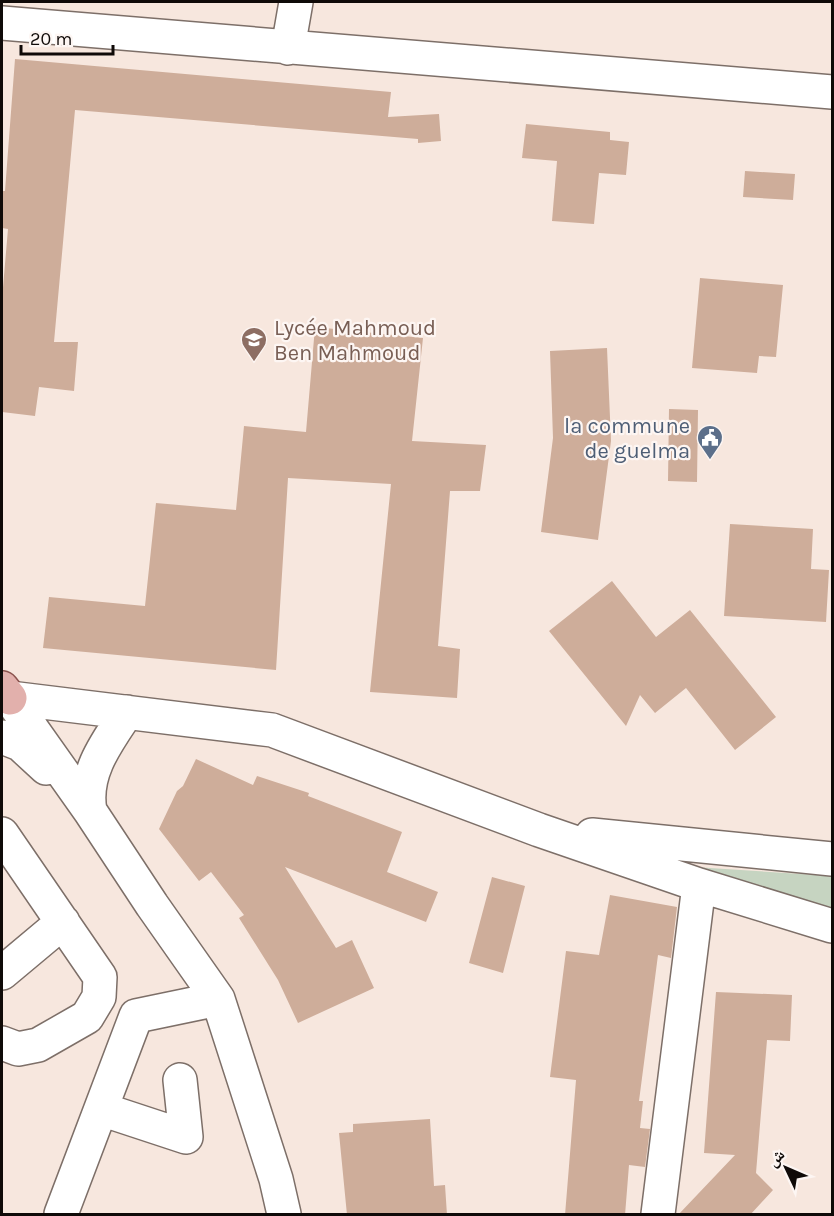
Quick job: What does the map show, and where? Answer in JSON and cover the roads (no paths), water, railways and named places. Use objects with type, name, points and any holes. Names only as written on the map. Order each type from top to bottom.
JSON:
[{"type":"street","points":[[288,48],[296,2]]},
{"type":"street","points":[[2,23],[832,92]]},
{"type":"street","points":[[4,695],[272,730],[539,830],[699,885],[832,926]]},
{"type":"street","points":[[4,695],[90,811],[218,999],[276,1179],[284,1215]]},
{"type":"street","points":[[90,811],[88,787],[96,763],[127,712]]},
{"type":"street","points":[[2,737],[20,744],[90,811]]},
{"type":"street","points":[[539,830],[832,859]]},
{"type":"street","points":[[2,834],[100,977],[99,998],[87,1017],[38,1046],[18,1049],[2,1043]]},
{"type":"street","points":[[658,1215],[699,885]]},
{"type":"street","points":[[2,973],[63,922]]},
{"type":"street","points":[[61,1215],[136,1016],[218,999]]},
{"type":"street","points":[[101,1109],[186,1137],[180,1080]]},
{"type":"place","name":"Lycée Mahmoud Ben Mahmoud","points":[[254,363]]},
{"type":"place","name":"la commune de guelma","points":[[710,461]]}]
